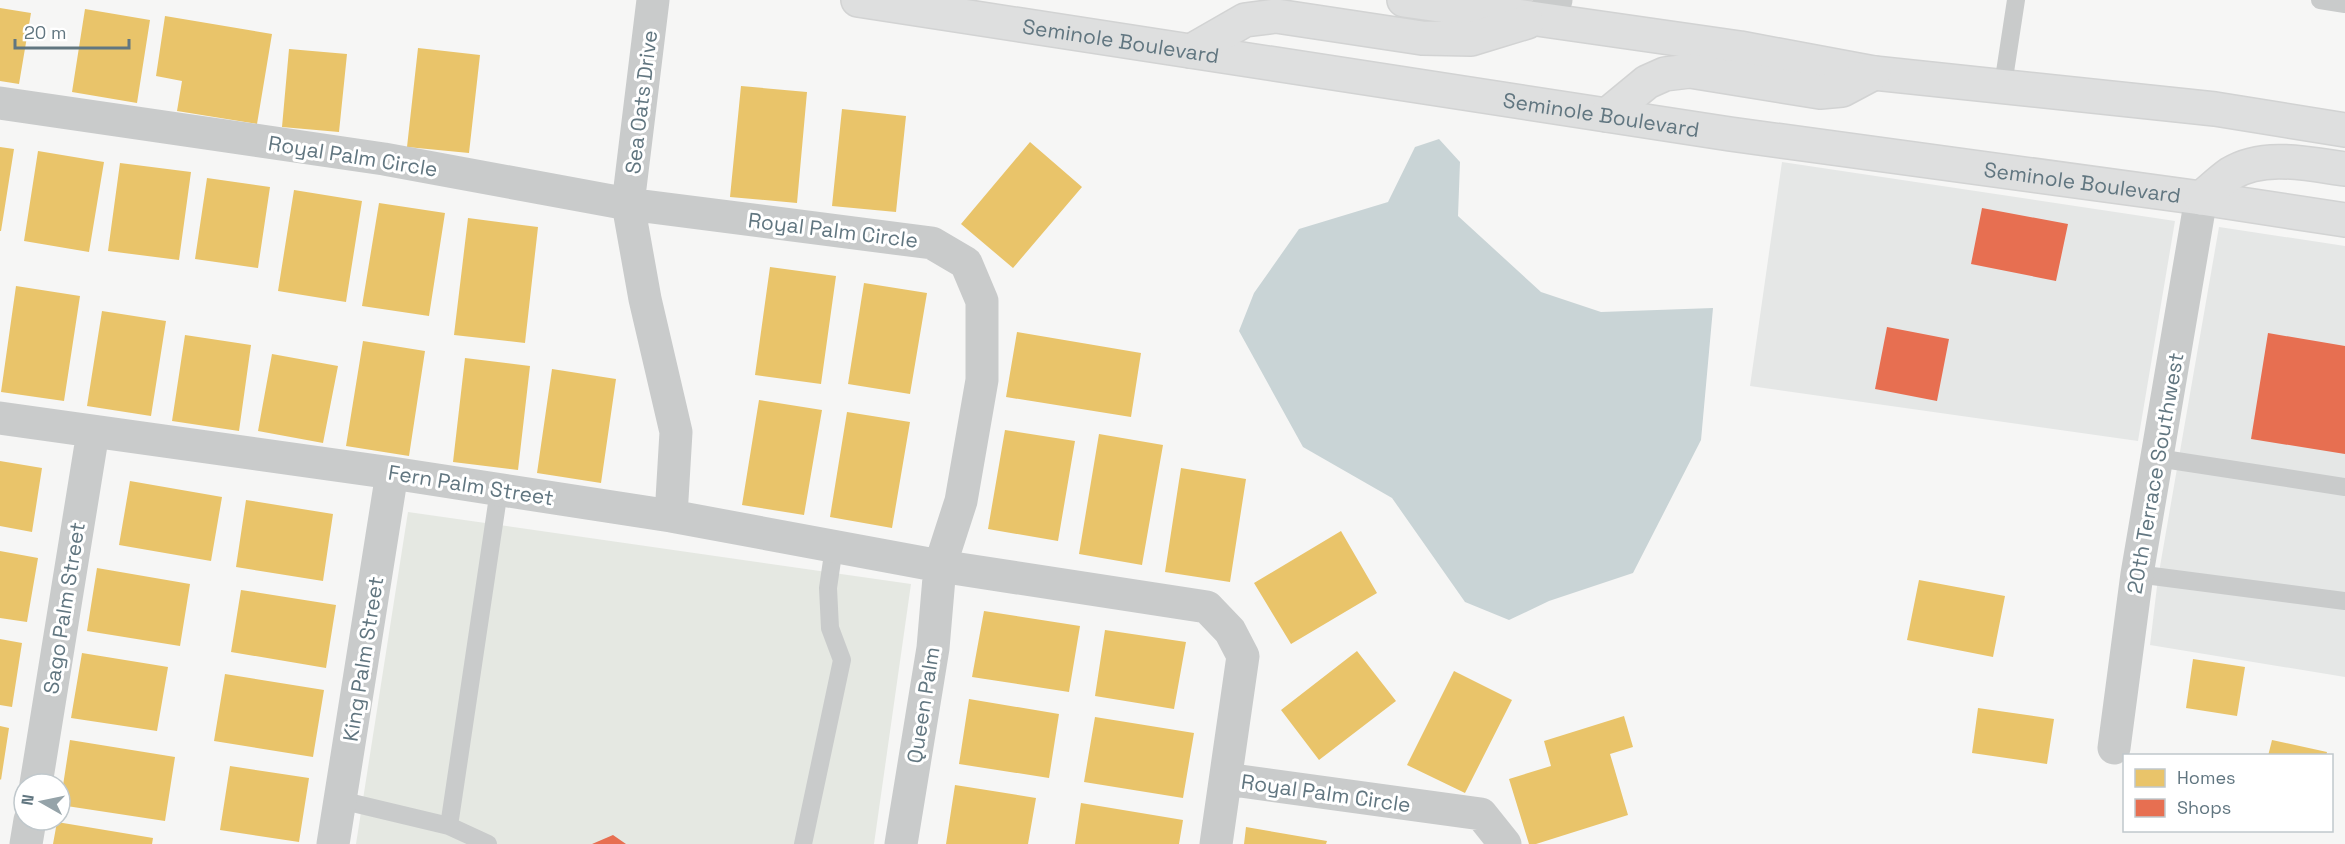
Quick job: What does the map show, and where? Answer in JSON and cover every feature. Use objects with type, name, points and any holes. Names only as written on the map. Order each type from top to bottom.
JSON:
[{"type":"main road","name":"Seminole Boulevard","points":[[858,0],[1754,138],[2201,198],[2345,220]]},
{"type":"main road","points":[[1404,0],[1543,6],[1740,48],[1874,73],[2215,109],[2345,130]]},
{"type":"main road","points":[[1191,51],[1245,20],[1276,16],[1422,38],[1471,39],[1543,6]]},
{"type":"main road","points":[[1607,116],[1647,82],[1665,74],[1690,71],[1820,92],[1842,90],[1874,73]]},
{"type":"main road","points":[[2201,198],[2232,173],[2257,164],[2290,162],[2345,169]]},
{"type":"street","name":"Sea Oats Drive","points":[[653,0],[628,204],[645,299],[676,432],[671,516]]},
{"type":"street","name":"Royal Palm Circle","points":[[0,103],[384,159],[628,204],[932,243],[966,263],[982,301],[982,380],[961,501],[940,566],[1207,607],[1230,631],[1243,656],[1231,727],[1226,779],[1481,814],[1505,844]]},
{"type":"street","name":"20th Terrace Southwest","points":[[2114,748],[2136,574],[2201,198]]},
{"type":"street","name":"Fern Palm Street","points":[[0,418],[392,473],[671,516],[940,566]]},
{"type":"street","name":"Sago Palm Street","points":[[38,772],[93,432]]},
{"type":"street","name":"King Palm Street","points":[[333,844],[392,473]]},
{"type":"street","name":"Queen Palm","points":[[901,844],[933,648],[940,566]]},
{"type":"street","points":[[1216,844],[1226,779]]},
{"type":"lane","points":[[2003,85],[2016,0]]},
{"type":"lane","points":[[2320,0],[2345,4]]},
{"type":"lane","points":[[2157,458],[2345,487]]},
{"type":"lane","points":[[449,826],[499,490]]},
{"type":"lane","points":[[803,844],[842,660],[830,628],[828,588],[834,547]]},
{"type":"lane","points":[[2136,574],[2345,602]]},
{"type":"lane","points":[[340,800],[449,826],[488,844]]},
{"type":"shaded area","points":[[1439,139],[1460,162],[1458,216],[1541,292],[1601,312],[1713,308],[1701,440],[1633,573],[1549,601],[1509,620],[1465,602],[1392,498],[1303,447],[1239,331],[1254,293],[1299,229],[1388,202],[1415,147]]},
{"type":"shaded area","points":[[1782,162],[2175,221],[2138,441],[1750,386]]},
{"type":"shaded area","points":[[2219,227],[2345,246],[2345,677],[2150,645],[2158,578]]},
{"type":"shaded area","points":[[408,512],[911,584],[874,844],[356,844]]},
{"type":"building: Homes","points":[[0,8],[31,13],[19,84],[0,81]]},
{"type":"building: Homes","points":[[85,9],[150,20],[137,103],[72,92]]},
{"type":"building: Homes","points":[[165,16],[272,34],[257,124],[177,111],[182,81],[156,76]]},
{"type":"building: Homes","points":[[418,48],[480,55],[469,153],[407,147]]},
{"type":"building: Homes","points":[[289,49],[347,54],[339,132],[282,127]]},
{"type":"building: Homes","points":[[741,86],[807,92],[797,203],[730,197]]},
{"type":"building: Homes","points":[[842,109],[906,116],[896,212],[832,206]]},
{"type":"building: Homes","points":[[1030,142],[1082,187],[1013,268],[961,224]]},
{"type":"building: Homes","points":[[0,147],[14,149],[1,231],[0,231]]},
{"type":"building: Homes","points":[[38,151],[104,162],[89,252],[24,241]]},
{"type":"building: Homes","points":[[120,163],[191,172],[179,260],[108,251]]},
{"type":"building: Homes","points":[[207,178],[270,187],[258,268],[195,259]]},
{"type":"building: Homes","points":[[294,190],[362,201],[346,302],[278,291]]},
{"type":"building: Homes","points":[[379,203],[445,213],[429,316],[362,306]]},
{"type":"building: Homes","points":[[468,218],[538,227],[525,343],[454,335]]},
{"type":"building: Homes","points":[[770,267],[836,276],[821,384],[755,375]]},
{"type":"building: Homes","points":[[864,283],[927,293],[910,394],[848,384]]},
{"type":"building: Homes","points":[[16,286],[80,296],[64,401],[1,392]]},
{"type":"building: Homes","points":[[102,311],[166,321],[151,416],[87,406]]},
{"type":"building: Homes","points":[[1017,332],[1141,353],[1131,417],[1006,397]]},
{"type":"building: Homes","points":[[185,335],[251,345],[239,431],[172,421]]},
{"type":"building: Homes","points":[[363,341],[425,351],[409,456],[346,446]]},
{"type":"building: Homes","points":[[272,354],[338,366],[323,443],[258,431]]},
{"type":"building: Homes","points":[[465,358],[530,366],[518,470],[453,462]]},
{"type":"building: Homes","points":[[552,369],[616,379],[601,483],[537,473]]},
{"type":"building: Homes","points":[[759,400],[822,410],[804,515],[742,505]]},
{"type":"building: Homes","points":[[847,412],[910,422],[892,528],[830,517]]},
{"type":"building: Homes","points":[[1005,430],[1075,441],[1058,541],[988,529]]},
{"type":"building: Homes","points":[[1099,434],[1163,445],[1142,565],[1079,554]]},
{"type":"building: Homes","points":[[0,461],[42,468],[32,532],[0,526]]},
{"type":"building: Homes","points":[[1181,468],[1246,479],[1230,582],[1165,572]]},
{"type":"building: Homes","points":[[130,481],[222,497],[211,561],[119,545]]},
{"type":"building: Homes","points":[[246,500],[333,514],[323,581],[236,567]]},
{"type":"building: Homes","points":[[1341,531],[1377,593],[1291,644],[1254,583]]},
{"type":"building: Homes","points":[[0,551],[38,558],[27,622],[0,618]]},
{"type":"building: Homes","points":[[97,568],[190,584],[180,646],[87,631]]},
{"type":"building: Homes","points":[[1919,580],[2005,596],[1993,657],[1907,640]]},
{"type":"building: Homes","points":[[241,590],[336,605],[326,668],[231,652]]},
{"type":"building: Homes","points":[[984,611],[1080,626],[1069,692],[972,677]]},
{"type":"building: Homes","points":[[1105,630],[1186,642],[1174,709],[1095,696]]},
{"type":"building: Homes","points":[[0,639],[22,643],[12,707],[0,705]]},
{"type":"building: Homes","points":[[1357,651],[1396,701],[1319,760],[1281,710]]},
{"type":"building: Homes","points":[[82,653],[168,667],[157,731],[71,718]]},
{"type":"building: Homes","points":[[2193,659],[2245,667],[2237,716],[2186,708]]},
{"type":"building: Homes","points":[[1454,671],[1512,700],[1465,793],[1407,765]]},
{"type":"building: Homes","points":[[225,674],[324,690],[313,757],[214,741]]},
{"type":"building: Homes","points":[[969,699],[1059,714],[1049,778],[959,764]]},
{"type":"building: Homes","points":[[1978,708],[2054,719],[2047,764],[1972,753]]},
{"type":"building: Homes","points":[[1624,716],[1633,747],[1610,754],[1628,815],[1536,844],[1529,844],[1509,779],[1551,766],[1544,741]]},
{"type":"building: Homes","points":[[1095,717],[1194,733],[1183,798],[1084,782]]},
{"type":"building: Homes","points":[[0,726],[9,728],[1,780],[0,779]]},
{"type":"building: Homes","points":[[70,740],[175,757],[165,821],[72,807],[72,772],[65,772]]},
{"type":"building: Homes","points":[[2272,740],[2327,752],[2326,754],[2268,754]]},
{"type":"building: Homes","points":[[230,766],[309,778],[299,842],[220,830]]},
{"type":"building: Homes","points":[[955,785],[1036,798],[1028,844],[946,844]]},
{"type":"building: Homes","points":[[1081,803],[1183,820],[1179,844],[1075,844]]},
{"type":"building: Homes","points":[[72,824],[153,838],[152,844],[53,844],[55,832],[72,832]]},
{"type":"building: Homes","points":[[1246,827],[1327,841],[1326,844],[1244,844]]},
{"type":"building: Shops","points":[[1982,208],[2068,224],[2056,281],[1971,264]]},
{"type":"building: Shops","points":[[1887,327],[1949,339],[1937,401],[1875,389]]},
{"type":"building: Shops","points":[[2268,333],[2345,346],[2345,454],[2251,439]]},
{"type":"building: Shops","points":[[613,835],[626,844],[592,844]]}]
